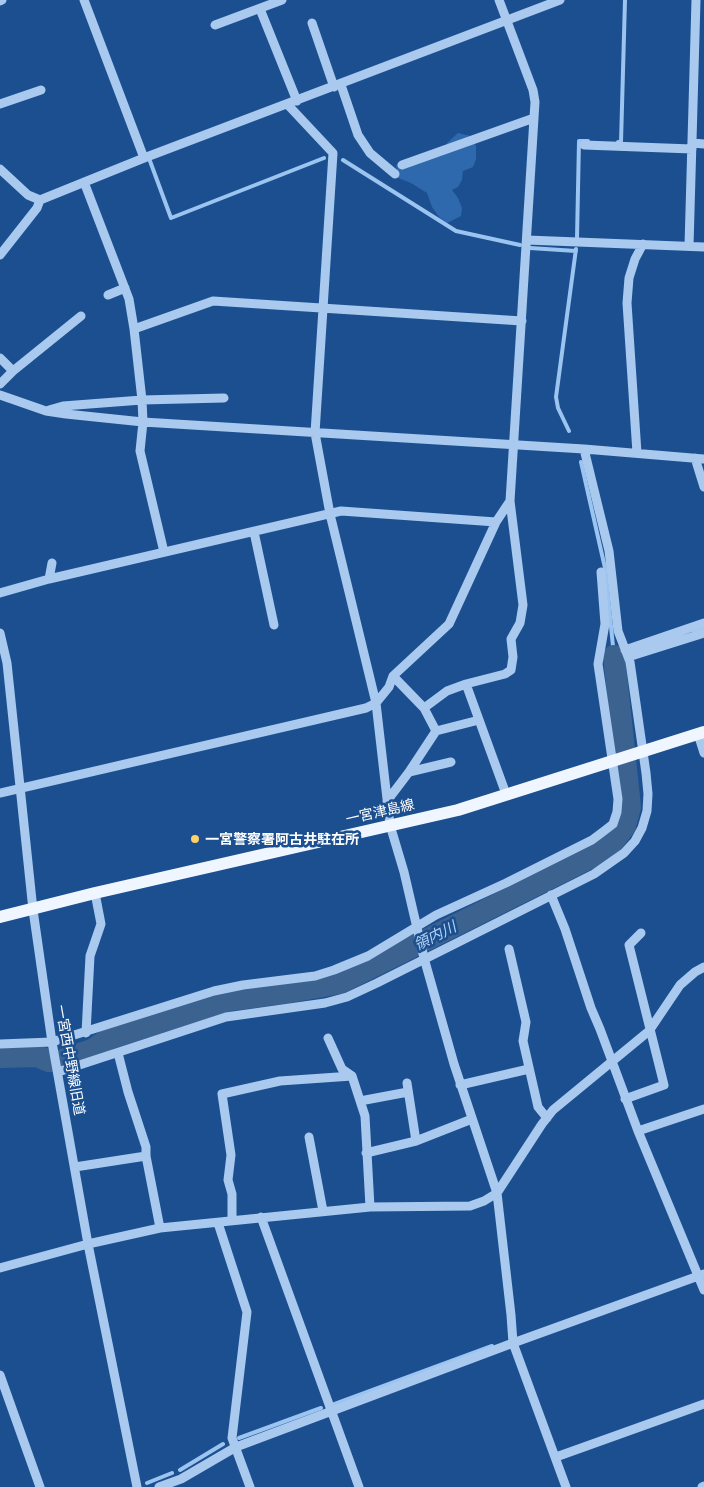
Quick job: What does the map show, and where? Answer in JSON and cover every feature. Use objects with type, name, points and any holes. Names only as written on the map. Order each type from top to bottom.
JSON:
[{"type":"main road","name":"一宮津島線","points":[[0,917],[94,893],[458,810],[701,733]]},
{"type":"street","points":[[84,0],[144,158]]},
{"type":"street","points":[[216,25],[282,0]]},
{"type":"street","points":[[424,708],[447,691],[505,674],[511,670],[513,657],[511,639],[520,623],[523,605],[510,501],[535,102],[533,90],[499,0]]},
{"type":"street","points":[[0,169],[28,196],[40,200],[144,158],[288,105],[560,0]]},
{"type":"street","points":[[690,246],[693,146],[700,46],[696,0]]},
{"type":"street","points":[[260,8],[297,101]]},
{"type":"street","points":[[312,23],[358,136],[370,153],[395,174]]},
{"type":"street","points":[[0,104],[41,90]]},
{"type":"street","points":[[288,105],[333,153],[315,433],[330,514],[376,703],[390,825],[404,872],[424,958],[460,1085],[497,1193],[513,1343],[566,1487]]},
{"type":"street","points":[[402,165],[534,118]]},
{"type":"street","points":[[584,145],[693,146],[704,144]]},
{"type":"street","points":[[84,182],[125,288],[134,329],[142,400],[143,422],[140,451],[164,552]]},
{"type":"street","points":[[0,255],[37,208],[40,200]]},
{"type":"street","points":[[527,240],[704,247]]},
{"type":"street","points":[[637,453],[627,303],[629,278],[635,259],[643,244]]},
{"type":"street","points":[[108,295],[125,288]]},
{"type":"street","points":[[134,329],[212,301],[522,321]]},
{"type":"street","points":[[0,384],[13,371],[81,316]]},
{"type":"street","points":[[0,358],[13,371]]},
{"type":"street","points":[[0,395],[46,411],[143,422],[584,449],[699,458],[704,487]]},
{"type":"street","points":[[46,411],[63,406],[142,400],[224,398]]},
{"type":"street","points":[[58,1072],[226,1018],[242,1014],[325,1003],[347,997],[594,874],[624,852],[634,841],[642,828],[647,811],[648,794],[643,752],[627,653],[618,631],[609,551],[584,449]]},
{"type":"street","points":[[0,793],[366,708],[376,703],[389,687],[393,676],[450,624],[496,522],[510,501]]},
{"type":"street","points":[[0,593],[49,579],[341,510],[496,522]]},
{"type":"street","points":[[254,532],[274,625]]},
{"type":"street","points":[[49,579],[52,563]]},
{"type":"street","points":[[0,1044],[52,1042],[86,1033],[214,991],[243,985],[315,976],[334,970],[368,956],[436,916],[592,840],[613,824],[617,812],[618,799],[598,664],[605,624],[601,572]]},
{"type":"street","points":[[627,653],[704,623]]},
{"type":"street","name":"一宮西中野線旧道","points":[[0,633],[7,663],[33,910],[52,1042],[88,1244],[137,1487]]},
{"type":"street","points":[[627,653],[704,633]]},
{"type":"street","points":[[393,676],[424,708],[436,731]]},
{"type":"street","points":[[466,684],[506,794]]},
{"type":"street","points":[[386,801],[409,772],[436,731],[479,720]]},
{"type":"street","points":[[701,733],[704,753]]},
{"type":"street","points":[[409,772],[451,762]]},
{"type":"street","points":[[86,1033],[90,956],[101,924],[94,893]]},
{"type":"street","points":[[551,895],[565,929],[611,1062],[638,1131],[701,1275],[704,1290]]},
{"type":"street","points":[[625,1098],[664,1085],[649,1031],[629,944],[641,933]]},
{"type":"street","points":[[509,949],[526,1022],[523,1041],[529,1069],[538,1107],[547,1118]]},
{"type":"street","points":[[0,1268],[88,1244],[160,1228],[370,1207],[470,1206],[484,1201],[497,1193],[553,1110],[649,1031],[680,985],[704,967]]},
{"type":"street","points":[[328,1038],[342,1069],[352,1076],[365,1116],[370,1207]]},
{"type":"street","points":[[118,1052],[128,1092],[146,1147],[146,1156],[160,1228]]},
{"type":"street","points":[[460,1085],[529,1069]]},
{"type":"street","points":[[232,1220],[232,1194],[228,1180],[231,1155],[222,1094],[280,1082],[352,1076]]},
{"type":"street","points":[[360,1102],[407,1087],[416,1141]]},
{"type":"street","points":[[638,1131],[704,1109]]},
{"type":"street","points":[[366,1152],[416,1141],[472,1119]]},
{"type":"street","points":[[309,1137],[324,1211]]},
{"type":"street","points":[[75,1167],[146,1156]]},
{"type":"street","points":[[261,1217],[359,1487]]},
{"type":"street","points":[[218,1223],[247,1312],[232,1438],[250,1487]]},
{"type":"street","points":[[159,1487],[182,1479],[236,1447],[701,1275]]},
{"type":"street","points":[[0,1374],[40,1487]]},
{"type":"street","points":[[556,1457],[704,1404]]},
{"type":"shaded area","points":[[458,133],[471,136],[476,146],[476,159],[473,167],[463,171],[462,180],[458,187],[452,190],[462,208],[461,216],[447,223],[439,217],[432,207],[427,193],[411,183],[398,178],[396,165],[409,160],[442,156],[447,143]]},
{"type":"waterway","points":[[618,142],[621,142],[625,0]]},
{"type":"waterway","points":[[577,238],[579,141],[588,141]]},
{"type":"waterway","points":[[150,161],[171,218],[324,158]]},
{"type":"waterway","points":[[343,160],[456,231],[520,245]]},
{"type":"waterway","points":[[530,248],[576,251]]},
{"type":"waterway","points":[[569,431],[558,408],[556,397],[576,249]]},
{"type":"waterway","points":[[581,462],[605,568],[614,656],[623,654]]},
{"type":"waterway","points":[[694,632],[704,628]]},
{"type":"waterway","name":"領内川","points":[[65,1059],[92,1050],[108,1039],[230,1000],[340,983],[596,855],[612,843],[625,826],[630,807],[614,656]]},
{"type":"waterway","name":"領内川","points":[[0,1057],[37,1056],[49,1061]]},
{"type":"waterway","points":[[332,1405],[492,1346]]},
{"type":"waterway","points":[[239,1438],[321,1408]]},
{"type":"waterway","points":[[180,1470],[223,1444]]},
{"type":"waterway","points":[[147,1483],[172,1473]]},
{"type":"place","name":"一宮警察署阿古井駐在所","points":[[195,839]]}]
